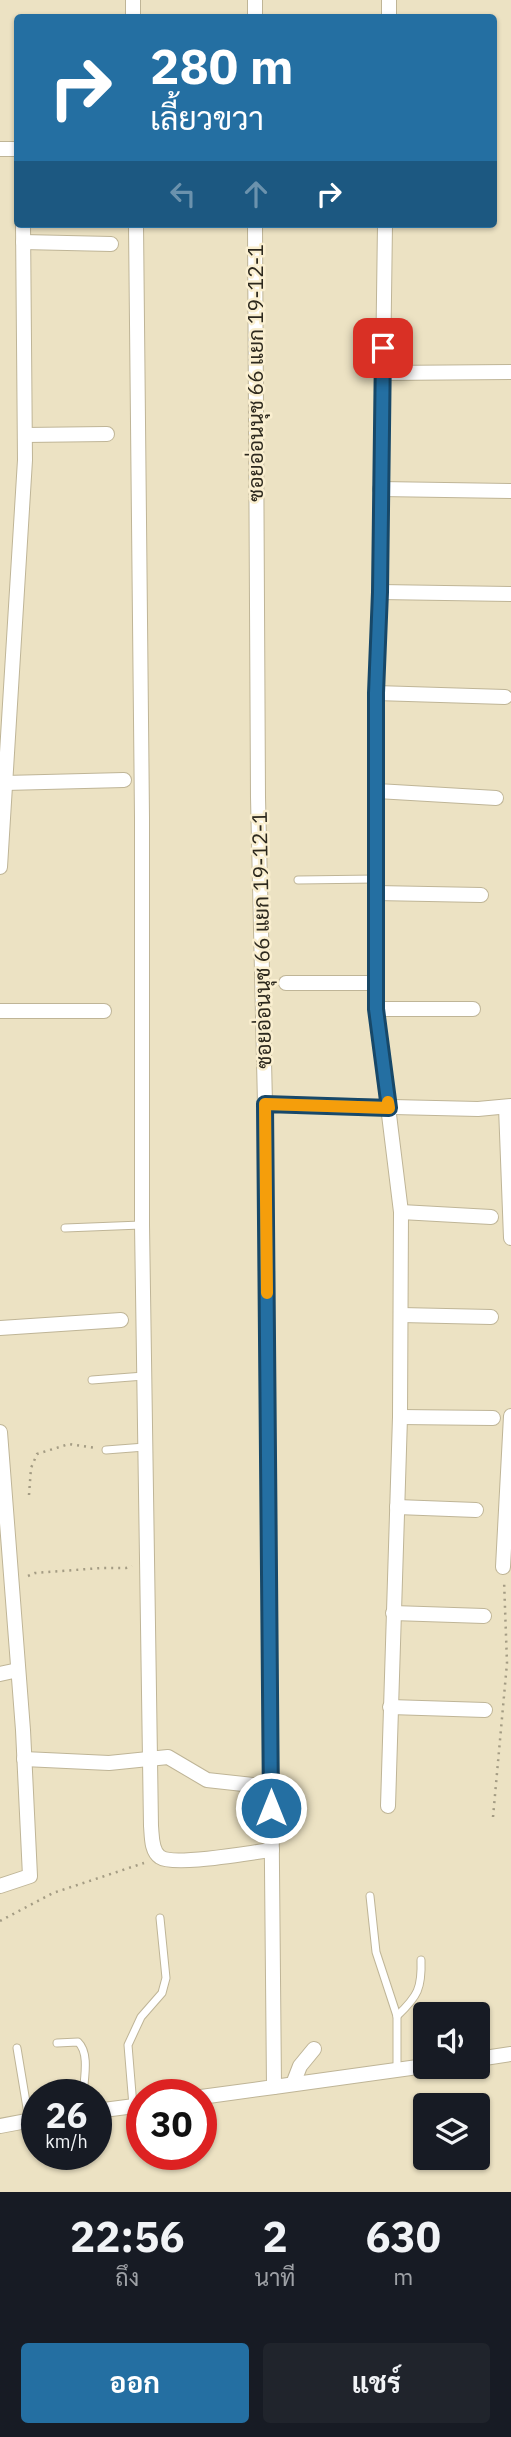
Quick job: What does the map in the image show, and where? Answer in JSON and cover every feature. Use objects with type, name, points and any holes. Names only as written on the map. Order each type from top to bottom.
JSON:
[{"type":"street","points":[[0,867],[25,435],[23,228]]},
{"type":"street","points":[[136,228],[142,818],[142,1225],[153,1847],[160,1857],[170,1860],[272,1859]]},
{"type":"street","name":"ซอยอ่อนนุช 66 แยก 19-12-1","points":[[255,228],[258,797],[265,1104],[274,2087]]},
{"type":"street","points":[[385,228],[376,693],[376,1009],[401,1212],[400,1417],[388,1806]]},
{"type":"street","points":[[23,242],[111,244]]},
{"type":"street","points":[[383,373],[511,372]]},
{"type":"street","points":[[25,435],[107,434]]},
{"type":"street","points":[[380,489],[511,491]]},
{"type":"street","points":[[380,592],[511,594]]},
{"type":"street","points":[[376,693],[505,697]]},
{"type":"street","points":[[5,783],[124,780]]},
{"type":"street","points":[[377,792],[496,798]]},
{"type":"street","points":[[376,886],[481,895]]},
{"type":"street","points":[[286,982],[376,983]]},
{"type":"street","points":[[376,1009],[473,1009]]},
{"type":"street","points":[[0,1011],[104,1011]]},
{"type":"street","points":[[265,1104],[389,1108],[508,1107],[511,1238]]},
{"type":"street","points":[[401,1212],[491,1217]]},
{"type":"street","points":[[401,1315],[491,1317]]},
{"type":"street","points":[[0,1328],[121,1320]]},
{"type":"street","points":[[503,1567],[511,1416]]},
{"type":"street","points":[[400,1417],[494,1418]]},
{"type":"street","points":[[0,1433],[30,1876],[0,1886]]},
{"type":"street","points":[[397,1507],[476,1510]]},
{"type":"street","points":[[393,1613],[484,1616]]},
{"type":"street","points":[[0,1674],[18,1670]]},
{"type":"street","points":[[390,1707],[485,1710]]},
{"type":"street","points":[[24,1759],[109,1763],[168,1757],[207,1780],[271,1787]]},
{"type":"street","points":[[293,2084],[300,2066],[314,2049]]},
{"type":"street","points":[[490,2057],[511,2054]]},
{"type":"street","points":[[217,2095],[413,2068]]},
{"type":"street","points":[[0,2126],[21,2122]]},
{"type":"lane","points":[[298,880],[376,886]]},
{"type":"lane","points":[[65,1228],[142,1225]]},
{"type":"lane","points":[[92,1380],[145,1376]]},
{"type":"lane","points":[[106,1450],[146,1447]]},
{"type":"lane","points":[[370,1896],[376,1952],[397,2016],[397,2070]]},
{"type":"lane","points":[[133,2079],[128,2045],[141,2017],[162,1993],[166,1978],[160,1918]]},
{"type":"lane","points":[[397,2016],[413,2000],[420,1988],[421,1960]]},
{"type":"lane","points":[[57,2043],[78,2042],[82,2046],[85,2053],[84,2079]]},
{"type":"lane","points":[[17,2048],[24,2079]]},
{"type":"path","points":[[29,1494],[31,1468],[37,1454],[69,1444],[106,1450]]},
{"type":"path","points":[[25,1577],[35,1573],[126,1568],[148,1560]]},
{"type":"path","points":[[494,1817],[507,1663],[503,1567]]},
{"type":"path","points":[[0,1922],[53,1894],[160,1857]]},
{"type":"slow traffic","points":[[267,1293],[265,1104],[389,1108],[388,1102]]},
{"type":"route","points":[[271,1808],[265,1104],[389,1108],[377,1034],[376,1009],[376,693],[383,348]]}]
